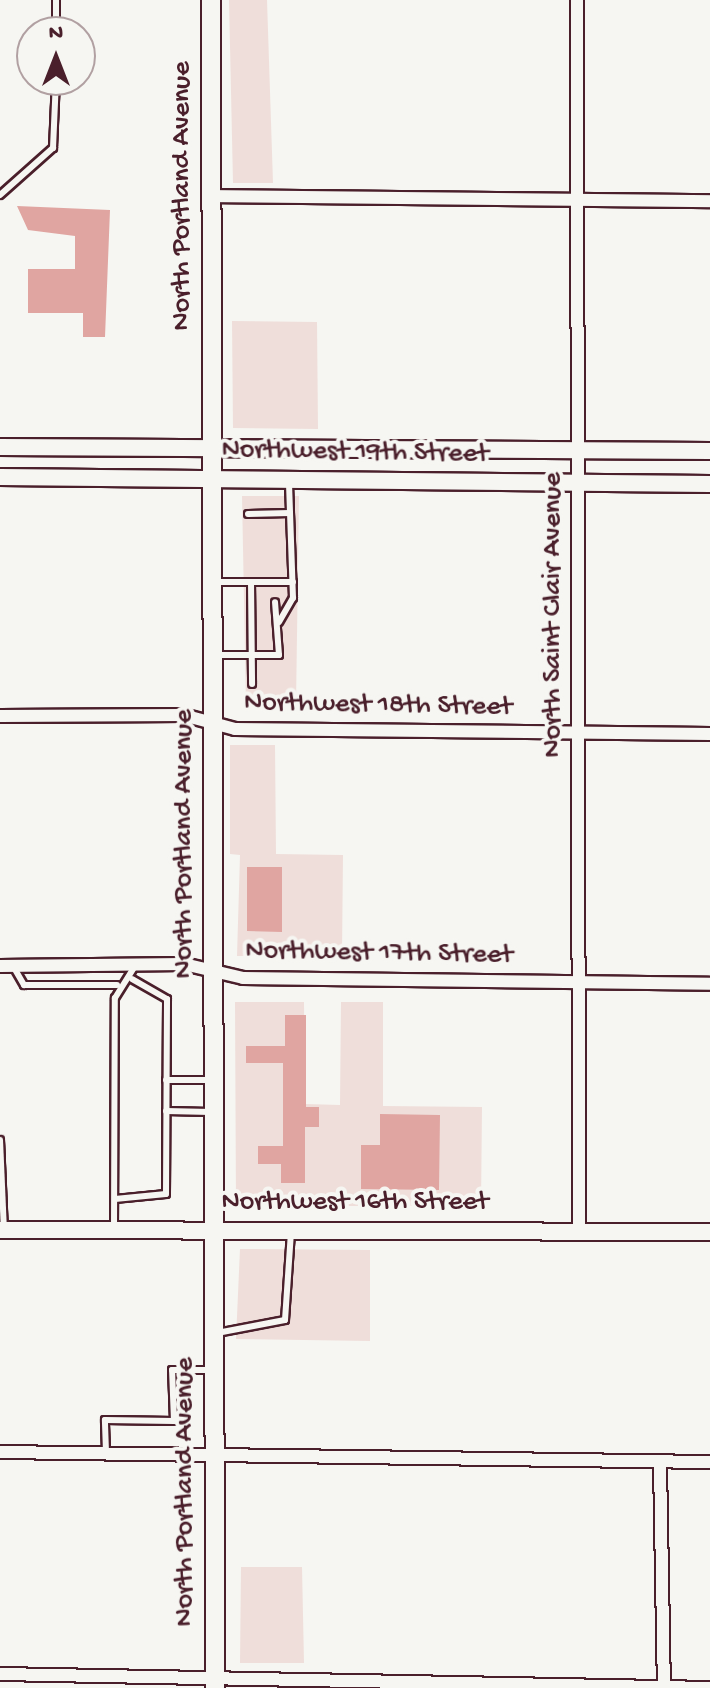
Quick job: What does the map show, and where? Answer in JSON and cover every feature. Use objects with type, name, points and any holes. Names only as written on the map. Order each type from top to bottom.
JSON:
[{"type":"main road","name":"North Portland Avenue","points":[[211,0],[215,1684]]},
{"type":"street","name":"North Saint Clair Avenue","points":[[577,0],[579,1231]]},
{"type":"street","points":[[211,196],[710,201]]},
{"type":"street","name":"Northwest 19th Street","points":[[0,447],[710,451]]},
{"type":"street","name":"Northwest 19th Street","points":[[0,477],[710,484]]},
{"type":"street","name":"Northwest 18th Street","points":[[0,716],[183,715],[235,729],[710,734]]},
{"type":"street","name":"Northwest 17th Street","points":[[6,966],[136,965],[213,971],[243,978],[710,984]]},
{"type":"street","name":"Northwest 16th Street","points":[[2,1230],[292,1228],[710,1232]]},
{"type":"street","points":[[0,1452],[710,1462]]},
{"type":"street","points":[[660,1462],[664,1687]]},
{"type":"street","points":[[0,1674],[215,1684],[710,1688]]},
{"type":"lane","points":[[0,195],[53,148],[55,96]]},
{"type":"lane","points":[[279,622],[293,582],[289,479]]},
{"type":"lane","points":[[248,514],[290,513]]},
{"type":"lane","points":[[212,582],[293,582]]},
{"type":"lane","points":[[251,582],[252,684]]},
{"type":"lane","points":[[274,582],[275,591]]},
{"type":"lane","points":[[284,582],[285,592]]},
{"type":"lane","points":[[212,654],[279,655],[279,622],[275,602]]},
{"type":"lane","points":[[279,622],[285,602]]},
{"type":"lane","points":[[132,979],[136,965]]},
{"type":"lane","points":[[6,966],[27,985],[117,985],[132,979],[164,991],[166,1194],[115,1199]]},
{"type":"lane","points":[[114,1229],[117,985]]},
{"type":"lane","points":[[166,1080],[213,1080]]},
{"type":"lane","points":[[166,1111],[213,1112]]},
{"type":"lane","points":[[0,1140],[2,1230]]},
{"type":"lane","points":[[214,1333],[285,1320],[292,1228]]},
{"type":"lane","points":[[106,1452],[105,1420],[174,1421],[172,1370],[214,1370]]},
{"type":"shaded area","points":[[229,0],[267,0],[273,183],[233,183]]},
{"type":"shaded area","points":[[232,321],[317,322],[318,429],[233,428]]},
{"type":"shaded area","points":[[242,496],[299,496],[296,704],[246,704]]},
{"type":"shaded area","points":[[230,745],[275,745],[276,854],[343,855],[342,954],[237,956],[240,855],[230,854]]},
{"type":"shaded area","points":[[235,1002],[304,1002],[305,1104],[340,1105],[341,1002],[383,1002],[383,1106],[482,1107],[481,1206],[236,1206]]},
{"type":"shaded area","points":[[240,1249],[370,1250],[370,1341],[236,1339]]},
{"type":"shaded area","points":[[241,1567],[302,1567],[304,1663],[240,1663]]},
{"type":"building","points":[[17,206],[110,210],[105,337],[83,337],[83,313],[28,313],[28,269],[75,269],[75,236],[28,230]]},
{"type":"building","points":[[247,867],[282,867],[282,932],[247,931]]},
{"type":"building","points":[[285,1015],[306,1015],[306,1107],[319,1107],[319,1127],[305,1127],[305,1183],[281,1183],[281,1164],[258,1164],[258,1146],[283,1146],[283,1063],[246,1063],[246,1046],[285,1046]]},
{"type":"building","points":[[380,1114],[440,1115],[439,1190],[361,1189],[361,1145],[380,1145]]}]
